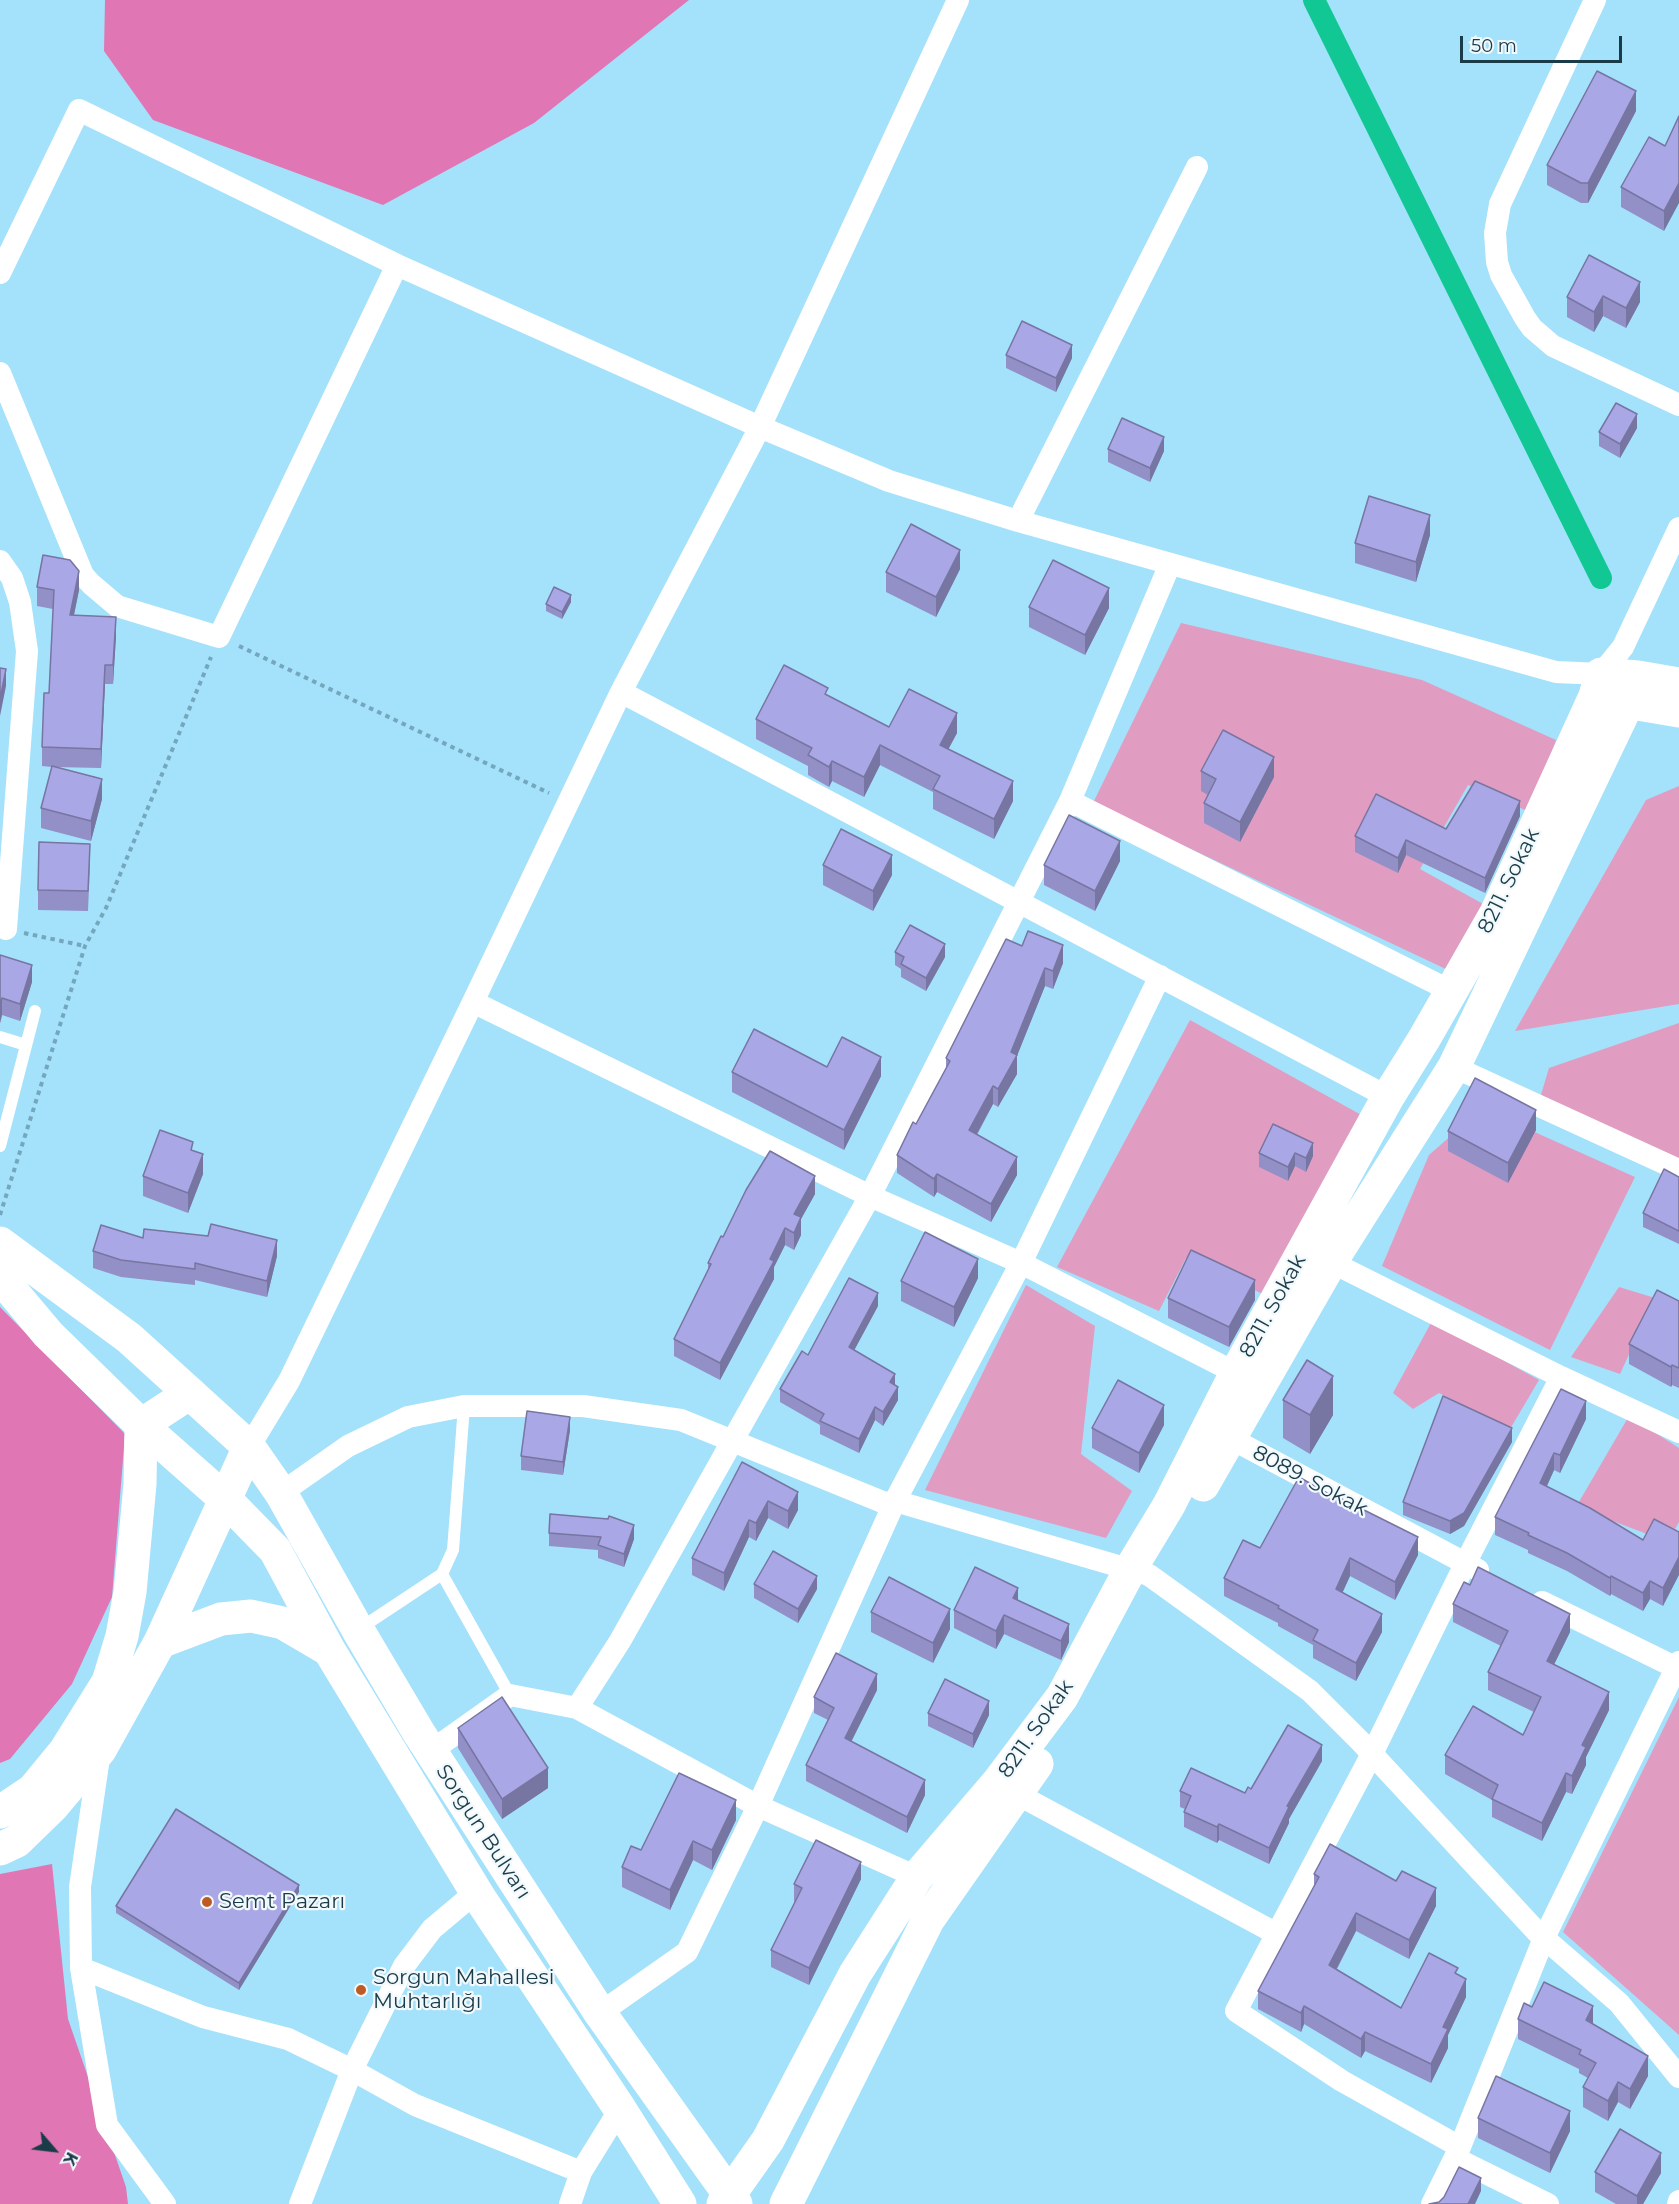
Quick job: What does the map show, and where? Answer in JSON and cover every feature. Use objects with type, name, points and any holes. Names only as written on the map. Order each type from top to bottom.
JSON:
[{"type":"street","points":[[0,1849],[17,1841],[53,1806],[100,1750],[160,1642],[249,1447],[288,1381],[621,692],[760,427],[958,0]]},
{"type":"street","points":[[1595,0],[1500,204],[1495,233],[1497,262],[1501,275],[1525,318],[1532,328],[1553,346],[1679,405]]},
{"type":"street","points":[[0,273],[79,110],[397,265],[760,427],[889,481],[1018,521],[1598,685],[1633,690],[1679,684]]},
{"type":"street","points":[[1018,521],[1197,167]]},
{"type":"street","points":[[0,373],[83,574],[91,584],[117,606],[219,637],[397,265]]},
{"type":"street","points":[[1598,685],[1623,647],[1679,528]]},
{"type":"street","points":[[0,561],[12,578],[20,602],[27,651],[6,929]]},
{"type":"street","points":[[578,1708],[620,1641],[870,1196],[1070,801],[1170,564]]},
{"type":"street","points":[[786,2204],[928,1920],[1078,1703],[1140,1572],[1230,1438],[1331,1262],[1454,1067],[1633,690],[1623,647]]},
{"type":"street","name":"8211. Sokak","points":[[729,2201],[768,2140],[855,1974],[917,1877],[999,1781],[1062,1697],[1140,1572],[1169,1505],[1236,1373],[1388,1097],[1496,913],[1598,685]]},
{"type":"street","points":[[1633,690],[1679,711]]},
{"type":"street","points":[[621,692],[1388,1097]]},
{"type":"street","points":[[1070,801],[1451,991]]},
{"type":"street","points":[[600,2013],[687,1952],[758,1806],[894,1501],[1021,1263],[1160,976]]},
{"type":"street","points":[[473,1002],[870,1196],[1021,1263],[1236,1373]]},
{"type":"street","points":[[1454,1067],[1679,1170]]},
{"type":"street","name":"Sorgun Bulvarı","points":[[0,1243],[129,1338],[249,1447],[281,1493],[358,1630],[431,1751],[600,2013],[729,2201]]},
{"type":"street","points":[[1331,1262],[1561,1377],[1679,1432]]},
{"type":"street","name":"Sorgun Bulvarı","points":[[0,1278],[48,1334],[141,1425],[226,1500],[275,1550],[329,1650],[476,1892],[680,2204]]},
{"type":"street","points":[[1548,2204],[1342,2081],[1236,2010],[1372,1754],[1465,1563],[1561,1377]]},
{"type":"street","points":[[0,1812],[33,1790],[40,1782],[65,1751],[108,1682],[122,1636],[130,1592],[140,1484],[141,1425],[190,1393]]},
{"type":"street","points":[[281,1493],[348,1446],[408,1417],[464,1406],[583,1406],[681,1420],[733,1439],[885,1503],[894,1501],[1140,1572],[1310,1692],[1372,1754],[1544,1938],[1619,2003],[1679,2077]]},
{"type":"street","name":"8089. Sokak","points":[[1230,1438],[1496,1579]]},
{"type":"street","points":[[1432,2204],[1458,2152],[1544,1938],[1678,1666],[1528,1595]]},
{"type":"street","points":[[160,1642],[221,1619],[251,1616],[284,1623],[329,1650]]},
{"type":"street","points":[[431,1751],[510,1695],[578,1708],[758,1806],[917,1877]]},
{"type":"street","points":[[100,1750],[80,1887],[81,1968],[107,2125],[165,2204]]},
{"type":"street","points":[[1017,1794],[1277,1934]]},
{"type":"street","points":[[300,2204],[352,2070],[404,1966],[432,1929],[476,1892]]},
{"type":"street","points":[[81,1968],[203,2017],[288,2039],[352,2070],[415,2105],[581,2172]]},
{"type":"street","points":[[570,2204],[581,2172],[620,2109]]},
{"type":"lane","points":[[0,1143],[35,1011]]},
{"type":"lane","points":[[0,1037],[26,1045]]},
{"type":"lane","points":[[358,1630],[441,1574],[453,1550],[464,1406]]},
{"type":"lane","points":[[441,1574],[510,1695]]},
{"type":"path","points":[[0,1215],[85,946],[106,908],[219,637],[569,802]]},
{"type":"path","points":[[6,929],[85,946]]},
{"type":"shaded area","points":[[105,0],[689,0],[534,123],[383,205],[153,120],[104,51]]},
{"type":"shaded area","points":[[1181,623],[1422,680],[1556,740],[1532,813],[1468,785],[1420,869],[1485,905],[1448,970],[1093,803]]},
{"type":"shaded area","points":[[1679,786],[1679,1004],[1515,1031],[1646,800]]},
{"type":"shaded area","points":[[1190,1020],[1365,1117],[1265,1295],[1186,1258],[1159,1311],[1057,1267]]},
{"type":"shaded area","points":[[1679,1023],[1679,1164],[1540,1098],[1549,1068]]},
{"type":"shaded area","points":[[1492,1113],[1635,1177],[1550,1350],[1382,1266],[1429,1155],[1470,1119]]},
{"type":"shaded area","points":[[1026,1285],[1095,1326],[1081,1454],[1132,1491],[1106,1538],[925,1490]]},
{"type":"shaded area","points":[[1619,1287],[1655,1298],[1620,1374],[1571,1357]]},
{"type":"shaded area","points":[[0,1307],[125,1434],[112,1597],[72,1684],[10,1759],[0,1763]]},
{"type":"shaded area","points":[[1432,1321],[1539,1380],[1510,1429],[1439,1393],[1413,1409],[1393,1393]]},
{"type":"shaded area","points":[[1629,1416],[1679,1448],[1679,1522],[1668,1542],[1576,1507]]},
{"type":"shaded area","points":[[1679,1697],[1679,2035],[1563,1932]]},
{"type":"shaded area","points":[[52,1864],[68,2019],[126,2187],[128,2204],[0,2204],[0,1874]]},
{"type":"building","points":[[1597,71],[1636,91],[1588,183],[1581,183],[1547,165]]},
{"type":"building","points":[[1679,116],[1679,183],[1664,211],[1621,187],[1649,137],[1665,146]]},
{"type":"building","points":[[1589,255],[1640,282],[1626,308],[1603,296],[1594,312],[1567,297]]},
{"type":"building","points":[[1022,321],[1072,345],[1056,378],[1006,355]]},
{"type":"building","points":[[1616,403],[1637,414],[1620,444],[1599,432]]},
{"type":"building","points":[[1122,418],[1164,437],[1150,468],[1108,449]]},
{"type":"building","points":[[1369,496],[1430,515],[1416,562],[1355,543]]},
{"type":"building","points":[[911,524],[960,550],[936,597],[886,572]]},
{"type":"building","points":[[43,555],[70,560],[79,571],[70,615],[116,617],[113,665],[105,665],[101,749],[42,747],[44,693],[49,693],[54,590],[37,587]]},
{"type":"building","points":[[1053,560],[1109,588],[1085,635],[1029,607]]},
{"type":"building","points":[[554,587],[571,595],[562,612],[546,604]]},
{"type":"building","points":[[784,665],[828,688],[825,694],[889,727],[909,689],[957,713],[940,745],[1013,781],[994,819],[933,789],[940,776],[880,745],[864,777],[832,761],[829,767],[808,755],[812,748],[756,719]]},
{"type":"building","points":[[0,668],[6,669],[0,699]]},
{"type":"building","points":[[1223,730],[1274,757],[1240,822],[1204,803],[1216,779],[1201,771]]},
{"type":"building","points":[[52,766],[102,779],[91,821],[41,808]]},
{"type":"building","points":[[1475,781],[1520,801],[1485,878],[1406,840],[1398,858],[1355,836],[1376,794],[1446,829]]},
{"type":"building","points":[[1069,815],[1120,841],[1095,891],[1044,865]]},
{"type":"building","points":[[841,829],[892,855],[873,891],[823,865]]},
{"type":"building","points":[[39,842],[90,844],[88,891],[38,890]]},
{"type":"building","points":[[910,925],[945,944],[926,978],[901,964],[904,957],[895,952]]},
{"type":"building","points":[[1028,931],[1063,945],[1053,971],[1045,968],[1011,1052],[1017,1055],[998,1089],[993,1086],[969,1130],[1017,1157],[991,1204],[937,1174],[934,1179],[897,1155],[913,1122],[916,1124],[950,1061],[946,1058],[1006,939],[1022,946]]},
{"type":"building","points":[[0,955],[32,965],[20,1004],[2,998],[0,1005]]},
{"type":"building","points":[[754,1029],[827,1067],[842,1037],[881,1057],[844,1130],[732,1072]]},
{"type":"building","points":[[1475,1078],[1536,1110],[1508,1163],[1448,1131]]},
{"type":"building","points":[[1273,1124],[1313,1143],[1306,1158],[1295,1153],[1288,1167],[1259,1153]]},
{"type":"building","points":[[160,1130],[193,1142],[191,1150],[203,1154],[188,1193],[143,1176]]},
{"type":"building","points":[[770,1151],[815,1176],[794,1214],[801,1217],[794,1233],[785,1228],[770,1259],[774,1261],[720,1363],[674,1339],[711,1264],[708,1263],[721,1236],[723,1237],[746,1190]]},
{"type":"building","points":[[1664,1169],[1679,1177],[1679,1231],[1643,1213]]},
{"type":"building","points":[[211,1224],[277,1240],[267,1281],[195,1263],[195,1269],[121,1260],[93,1251],[101,1225],[143,1238],[144,1229],[208,1236]]},
{"type":"building","points":[[925,1232],[978,1259],[954,1307],[901,1281]]},
{"type":"building","points":[[1191,1250],[1255,1280],[1229,1327],[1168,1298]]},
{"type":"building","points":[[849,1278],[878,1293],[849,1347],[895,1374],[890,1382],[898,1387],[883,1412],[875,1407],[859,1439],[820,1421],[824,1414],[780,1389],[802,1351],[808,1355]]},
{"type":"building","points":[[1657,1290],[1679,1301],[1679,1368],[1672,1365],[1671,1367],[1629,1344]]},
{"type":"building","points":[[1307,1360],[1333,1376],[1310,1415],[1283,1400]]},
{"type":"building","points":[[1118,1380],[1164,1405],[1139,1453],[1092,1428]]},
{"type":"building","points":[[1561,1389],[1586,1401],[1560,1455],[1554,1453],[1540,1483],[1590,1508],[1643,1540],[1654,1519],[1679,1532],[1679,1557],[1663,1588],[1650,1581],[1643,1593],[1495,1517]]},
{"type":"building","points":[[1443,1396],[1512,1428],[1464,1513],[1450,1521],[1403,1502]]},
{"type":"building","points":[[527,1411],[570,1417],[563,1462],[521,1456]]},
{"type":"building","points":[[742,1462],[798,1492],[788,1511],[768,1501],[756,1523],[749,1520],[724,1573],[692,1558]]},
{"type":"building","points":[[1299,1477],[1341,1501],[1342,1499],[1418,1537],[1395,1582],[1350,1558],[1336,1589],[1382,1614],[1356,1663],[1313,1640],[1318,1630],[1278,1608],[1279,1606],[1224,1578],[1243,1540],[1260,1548]]},
{"type":"building","points":[[550,1514],[608,1519],[609,1516],[634,1525],[624,1554],[598,1545],[601,1537],[549,1533]]},
{"type":"building","points":[[773,1551],[817,1576],[798,1609],[754,1584]]},
{"type":"building","points":[[975,1567],[1018,1588],[1013,1598],[1069,1624],[1061,1641],[1004,1615],[996,1631],[954,1610]]},
{"type":"building","points":[[1478,1567],[1570,1614],[1547,1661],[1609,1692],[1582,1745],[1586,1747],[1572,1776],[1566,1773],[1542,1823],[1492,1799],[1498,1785],[1445,1755],[1473,1706],[1523,1735],[1541,1697],[1488,1672],[1508,1631],[1453,1604],[1464,1582],[1470,1585]]},
{"type":"building","points":[[889,1577],[950,1609],[933,1643],[871,1612]]},
{"type":"building","points":[[836,1653],[877,1674],[845,1738],[925,1780],[907,1817],[806,1765],[834,1708],[814,1697]]},
{"type":"building","points":[[945,1679],[989,1701],[973,1734],[928,1713]]},
{"type":"building","points":[[502,1697],[548,1768],[502,1799],[458,1728]]},
{"type":"building","points":[[1288,1725],[1322,1745],[1287,1806],[1289,1807],[1269,1848],[1219,1824],[1217,1827],[1184,1812],[1191,1796],[1180,1791],[1191,1768],[1245,1793],[1248,1787],[1251,1789]]},
{"type":"building","points":[[679,1773],[736,1800],[712,1850],[693,1841],[670,1890],[622,1867],[631,1846],[641,1850]]},
{"type":"building","name":"Semt Pazarı","points":[[176,1809],[299,1885],[239,1983],[116,1906]]},
{"type":"building","points":[[816,1840],[861,1862],[809,1968],[771,1950],[802,1888],[794,1884]]},
{"type":"building","points":[[1330,1844],[1396,1881],[1402,1871],[1436,1888],[1409,1940],[1356,1913],[1329,1965],[1401,2008],[1429,1953],[1458,1968],[1455,1973],[1466,1979],[1443,2027],[1448,2029],[1431,2064],[1365,2032],[1361,2039],[1304,2006],[1301,2013],[1258,1991],[1319,1877],[1314,1874]]},
{"type":"building","points":[[1544,1982],[1593,2006],[1586,2020],[1648,2056],[1630,2089],[1618,2082],[1608,2101],[1583,2087],[1596,2063],[1579,2054],[1581,2050],[1518,2019],[1524,2003],[1532,2007]]},
{"type":"building","points":[[1496,2076],[1570,2111],[1550,2153],[1478,2118]]},
{"type":"building","points":[[1620,2129],[1661,2153],[1637,2196],[1595,2172]]},
{"type":"building","points":[[1459,2167],[1481,2178],[1468,2204],[1429,2204],[1439,2202],[1444,2197]]},
{"type":"waterway","points":[[1314,0],[1601,578]]},
{"type":"place","name":"Semt Pazarı","points":[[207,1902]]},
{"type":"place","name":"Sorgun Mahallesi Muhtarlığı","points":[[361,1990]]}]
